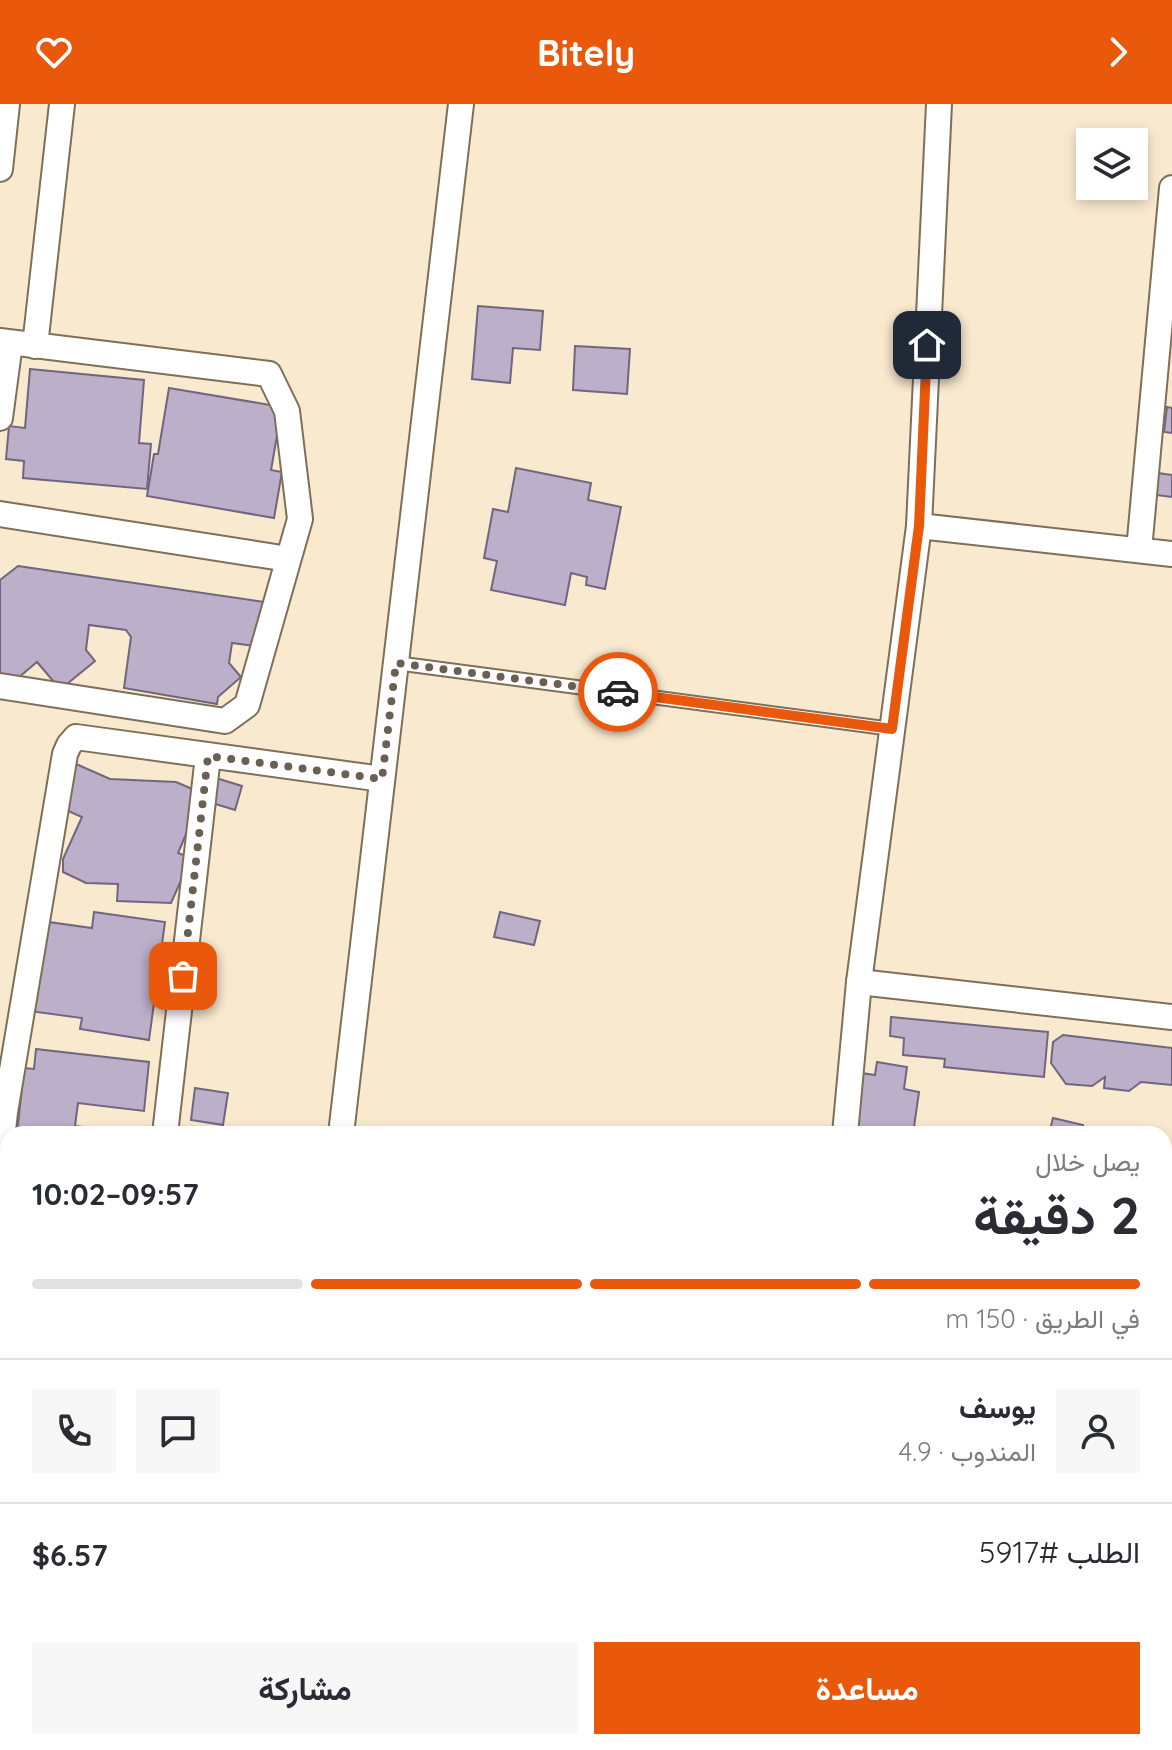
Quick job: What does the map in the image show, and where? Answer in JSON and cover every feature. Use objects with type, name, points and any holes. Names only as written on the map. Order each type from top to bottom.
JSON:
[{"type":"street","points":[[0,169],[7,104]]},
{"type":"street","points":[[35,346],[62,104]]},
{"type":"street","points":[[342,1126],[461,104]]},
{"type":"street","points":[[846,1126],[859,982],[919,526],[939,104]]},
{"type":"street","points":[[1139,550],[1172,188]]},
{"type":"street","points":[[0,418],[5,342],[269,374],[287,411],[300,519],[247,705],[225,721],[0,686]]},
{"type":"street","points":[[0,514],[288,559]]},
{"type":"street","points":[[919,526],[1172,554]]},
{"type":"street","points":[[2,1112],[69,745],[76,737],[382,779]]},
{"type":"street","points":[[166,1126],[208,756]]},
{"type":"street","points":[[859,982],[1172,1017]]},
{"type":"lane","points":[[396,663],[892,729]]},
{"type":"building","points":[[478,306],[543,311],[540,350],[513,348],[510,383],[472,379]]},
{"type":"building","points":[[575,346],[630,349],[627,394],[573,390]]},
{"type":"building","points":[[30,369],[144,380],[139,443],[151,444],[147,489],[23,478],[24,461],[6,459],[9,426],[25,428]]},
{"type":"building","points":[[169,388],[282,407],[271,470],[282,472],[274,518],[147,496]]},
{"type":"building","points":[[1167,407],[1172,408],[1172,433],[1164,432]]},
{"type":"building","points":[[516,468],[591,483],[588,500],[621,507],[605,589],[586,585],[587,577],[571,573],[565,605],[491,590],[497,561],[484,558],[493,509],[508,512]]},
{"type":"building","points":[[1158,473],[1172,475],[1172,497],[1156,495]]},
{"type":"building","points":[[18,566],[265,602],[261,647],[232,643],[229,663],[241,677],[218,697],[217,704],[124,688],[131,637],[126,630],[89,625],[86,650],[95,661],[67,684],[54,682],[37,662],[18,678],[0,675],[0,580]]},
{"type":"building","points":[[76,764],[110,779],[176,782],[197,791],[196,811],[178,853],[191,858],[171,903],[117,901],[118,884],[86,883],[63,872],[63,859],[82,817],[66,810],[67,784]]},
{"type":"building","points":[[216,778],[242,786],[235,810],[209,802]]},
{"type":"building","points":[[94,912],[165,922],[149,1040],[80,1029],[82,1018],[29,1011],[41,921],[92,928]]},
{"type":"building","points":[[500,912],[540,921],[534,945],[494,937]]},
{"type":"building","points":[[891,1017],[1048,1032],[1044,1077],[944,1067],[945,1059],[903,1055],[904,1038],[890,1036]]},
{"type":"building","points":[[1063,1035],[1172,1048],[1172,1085],[1141,1082],[1129,1091],[1104,1088],[1105,1077],[1092,1086],[1066,1084],[1051,1063],[1053,1042]]},
{"type":"building","points":[[36,1049],[149,1062],[144,1111],[78,1103],[75,1126],[18,1126],[24,1068],[34,1069]]},
{"type":"building","points":[[877,1062],[907,1067],[904,1089],[919,1092],[914,1126],[853,1126],[861,1073],[875,1075]]},
{"type":"building","points":[[195,1088],[228,1093],[223,1125],[191,1120]]},
{"type":"building","points":[[1053,1118],[1083,1125],[1083,1126],[1051,1126]]},
{"type":"way so far","points":[[183,976],[208,756],[382,779],[396,663],[618,692]]},
{"type":"route","points":[[618,692],[892,729],[919,526],[927,345]]}]
